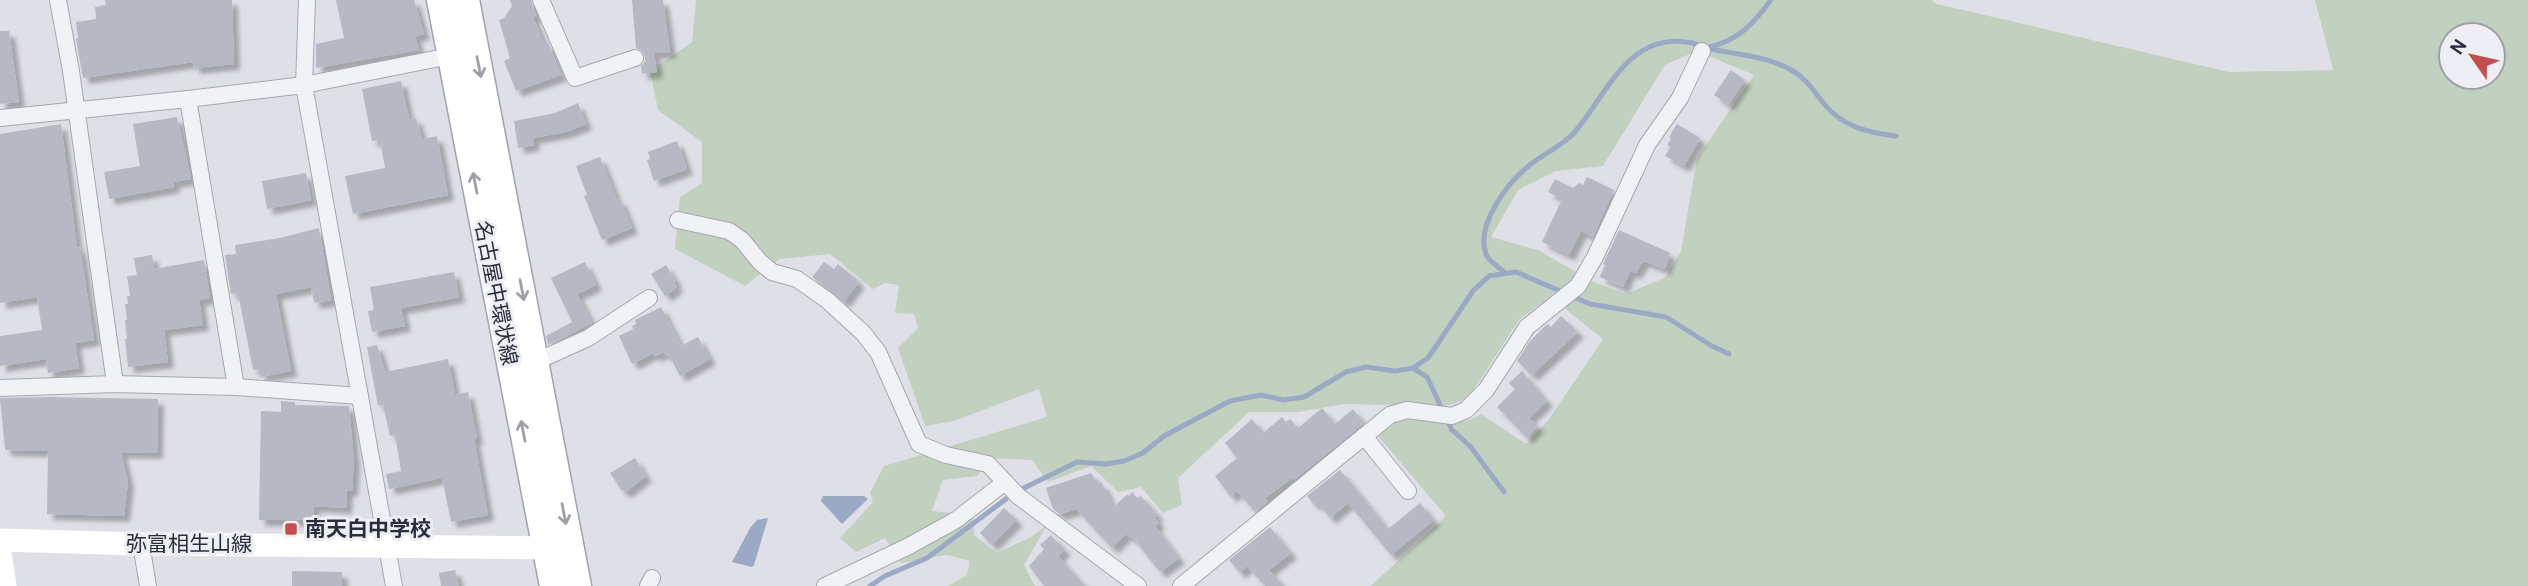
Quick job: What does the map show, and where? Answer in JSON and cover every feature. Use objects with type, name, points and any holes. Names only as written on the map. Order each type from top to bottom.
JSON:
[{"type":"main road","name":"名古屋中環状線","points":[[440,0],[558,547],[578,586]]},
{"type":"main road","name":"名古屋中環状線","points":[[466,0],[536,362],[558,547],[554,586]]},
{"type":"street","points":[[58,0],[71,71],[115,384]]},
{"type":"street","points":[[307,0],[304,85],[394,586]]},
{"type":"street","points":[[541,0],[575,78],[635,58]]},
{"type":"street","points":[[1181,586],[1390,415],[1407,410],[1452,416],[1466,410],[1486,390],[1527,327],[1578,286],[1595,257],[1647,145],[1679,98],[1702,51]]},
{"type":"street","points":[[0,118],[304,85],[450,56]]},
{"type":"street","points":[[188,99],[236,387]]},
{"type":"street","points":[[678,220],[729,231],[742,240],[772,272],[797,279],[827,300],[863,333],[878,352],[919,444],[946,455],[988,464],[1018,496],[1138,586]]},
{"type":"street","points":[[536,362],[588,338],[649,298]]},
{"type":"street","points":[[0,388],[115,384],[236,387],[360,396]]},
{"type":"street","points":[[1364,436],[1408,491]]},
{"type":"street","points":[[825,586],[956,520],[1005,482]]},
{"type":"street","name":"弥富相生山線","points":[[0,540],[141,544],[558,547]]},
{"type":"street","points":[[141,544],[148,586]]},
{"type":"street","points":[[0,552],[5,586]]},
{"type":"green space","points":[[696,0],[1933,0],[1933,3],[2229,72],[2333,70],[2315,0],[2528,0],[2528,586],[1371,586],[1446,516],[1378,436],[1393,423],[1405,419],[1458,422],[1481,414],[1526,444],[1549,419],[1603,339],[1564,308],[1581,295],[1591,281],[1626,294],[1666,277],[1681,251],[1697,158],[1754,75],[1697,51],[1665,65],[1603,166],[1556,171],[1518,190],[1491,237],[1538,250],[1576,272],[1570,282],[1519,320],[1471,394],[1463,401],[1445,406],[1344,404],[1299,412],[1249,412],[1178,478],[1182,505],[1163,513],[1141,487],[1118,492],[1091,466],[1048,482],[1032,460],[992,458],[977,476],[943,480],[932,511],[973,515],[974,535],[997,553],[1031,537],[1047,525],[1024,565],[1035,586],[948,586],[967,575],[970,561],[946,555],[901,563],[885,538],[856,552],[840,538],[873,502],[870,492],[884,466],[1047,417],[1039,389],[954,421],[925,426],[898,348],[918,328],[914,314],[895,313],[899,285],[885,283],[873,289],[830,254],[780,259],[745,286],[675,249],[680,197],[702,183],[702,142],[658,110],[650,71],[692,42]]},
{"type":"water","points":[[823,496],[864,496],[868,499],[842,524],[821,501]]},
{"type":"water","points":[[768,518],[754,565],[752,567],[732,562],[750,528],[757,520]]},
{"type":"building","points":[[105,0],[232,0],[234,64],[194,68],[193,62],[83,78],[76,39],[76,22],[96,19],[95,7],[106,5]]},
{"type":"building","points":[[336,0],[414,0],[424,34],[415,36],[419,50],[316,68],[316,44],[344,38]]},
{"type":"building","points":[[510,0],[531,0],[536,16],[533,17],[544,44],[548,43],[561,75],[516,91],[504,61],[510,58],[499,20],[504,18],[512,6]]},
{"type":"building","points":[[632,0],[663,0],[670,52],[654,53],[657,72],[642,74],[641,66],[645,55],[636,48]]},
{"type":"building","points":[[0,31],[9,31],[19,102],[0,104]]},
{"type":"building","points":[[1731,70],[1745,80],[1728,105],[1714,95]]},
{"type":"building","points":[[401,81],[409,119],[416,118],[422,139],[437,136],[448,195],[353,214],[345,176],[385,168],[380,140],[372,141],[362,89]]},
{"type":"building","points":[[578,103],[586,124],[566,132],[533,138],[534,145],[518,148],[514,121],[555,113]]},
{"type":"building","points":[[177,117],[191,179],[173,182],[174,187],[109,199],[104,172],[140,166],[133,124]]},
{"type":"building","points":[[61,124],[77,248],[80,247],[94,340],[75,343],[79,368],[48,373],[46,359],[0,366],[0,336],[42,330],[37,297],[0,303],[0,134]]},
{"type":"building","points":[[1677,124],[1700,138],[1684,166],[1665,156],[1670,147],[1667,145],[1671,139],[1669,137]]},
{"type":"building","points":[[677,141],[687,169],[654,181],[647,160],[650,159],[648,152]]},
{"type":"building","points":[[600,157],[617,200],[620,199],[632,228],[602,240],[584,196],[587,195],[576,166]]},
{"type":"building","points":[[306,173],[311,200],[267,209],[262,181]]},
{"type":"building","points":[[1587,177],[1614,190],[1593,237],[1581,231],[1569,255],[1542,242],[1562,199],[1548,192],[1555,179],[1573,188],[1579,183],[1583,185]]},
{"type":"building","points":[[319,228],[331,300],[314,303],[311,287],[276,294],[291,371],[260,377],[259,369],[253,370],[238,293],[231,294],[225,255],[236,254],[235,245]]},
{"type":"building","points":[[1619,230],[1670,253],[1665,269],[1643,261],[1636,273],[1630,271],[1623,287],[1600,277]]},
{"type":"building","points":[[152,255],[154,269],[204,260],[210,298],[199,300],[203,325],[164,330],[168,362],[128,367],[125,304],[128,304],[127,296],[130,296],[127,276],[137,275],[134,258]]},
{"type":"building","points":[[585,262],[596,285],[577,294],[592,323],[548,345],[546,336],[572,322],[551,278]]},
{"type":"building","points":[[824,262],[834,269],[838,264],[857,280],[858,283],[844,302],[812,277]]},
{"type":"building","points":[[666,265],[677,287],[665,296],[651,274]]},
{"type":"building","points":[[454,272],[459,297],[401,308],[405,326],[372,332],[368,311],[374,310],[370,287]]},
{"type":"building","points":[[661,307],[681,346],[698,337],[710,359],[680,376],[669,355],[666,356],[664,352],[655,356],[653,353],[632,364],[619,336],[633,329],[635,320]]},
{"type":"building","points":[[1561,316],[1578,332],[1532,375],[1517,361],[1530,341],[1548,324],[1551,327]]},
{"type":"building","points":[[377,345],[385,372],[448,359],[455,395],[468,392],[488,515],[451,522],[442,478],[389,489],[386,474],[401,471],[395,435],[390,436],[383,405],[378,406],[367,347]]},
{"type":"building","points":[[1522,371],[1547,401],[1529,418],[1538,426],[1527,438],[1497,407],[1515,389],[1509,383]]},
{"type":"building","points":[[0,398],[158,399],[157,453],[121,452],[128,482],[124,516],[47,514],[48,451],[5,450]]},
{"type":"building","points":[[281,401],[295,402],[295,405],[349,406],[354,461],[352,491],[347,490],[346,508],[314,506],[314,520],[259,520],[261,411],[281,412]]},
{"type":"building","points":[[1322,408],[1335,424],[1353,409],[1364,423],[1294,480],[1292,478],[1265,498],[1268,501],[1255,512],[1237,491],[1231,497],[1215,476],[1237,458],[1225,443],[1252,419],[1263,433],[1282,417],[1286,422],[1290,419],[1298,428]]},
{"type":"building","points":[[635,458],[646,476],[626,492],[622,491],[610,473]]},
{"type":"building","points":[[1340,470],[1388,529],[1420,503],[1434,520],[1391,555],[1348,503],[1330,518],[1317,502],[1314,505],[1307,496]]},
{"type":"building","points":[[1091,473],[1098,484],[1102,483],[1113,507],[1132,492],[1137,498],[1141,496],[1158,515],[1154,517],[1159,523],[1155,526],[1179,558],[1160,572],[1132,537],[1126,534],[1112,548],[1076,509],[1060,514],[1053,509],[1046,488]]},
{"type":"building","points":[[1004,508],[1017,520],[992,545],[980,533]]},
{"type":"building","points":[[1270,527],[1291,553],[1269,570],[1284,586],[1265,586],[1247,566],[1240,573],[1229,560]]},
{"type":"building","points":[[1051,535],[1065,550],[1058,556],[1085,586],[1044,586],[1029,566],[1044,549],[1040,545]]},
{"type":"building","points":[[455,570],[459,586],[441,586],[439,573]]},
{"type":"building","points":[[292,571],[342,572],[342,586],[292,586]]},
{"type":"waterway","points":[[1709,47],[1729,40],[1744,30],[1771,0]]},
{"type":"waterway","points":[[1504,272],[1487,257],[1484,242],[1485,230],[1496,204],[1522,172],[1574,133],[1620,71],[1648,48],[1666,42],[1689,42],[1772,62],[1802,78],[1840,119],[1867,131],[1896,136]]},
{"type":"waterway","points":[[1020,490],[1077,462],[1107,464],[1143,453],[1164,436],[1230,401],[1261,395],[1283,400],[1304,397],[1346,372],[1366,367],[1395,371],[1413,368],[1428,358],[1473,291],[1489,276],[1516,272],[1590,304],[1666,317],[1729,354]]},
{"type":"waterway","points":[[1413,368],[1427,377],[1452,430],[1470,446],[1504,492]]},
{"type":"waterway","points":[[870,586],[885,576],[927,558],[1006,499]]},
{"type":"place","name":"南天白中学校","points":[[291,529]]}]
